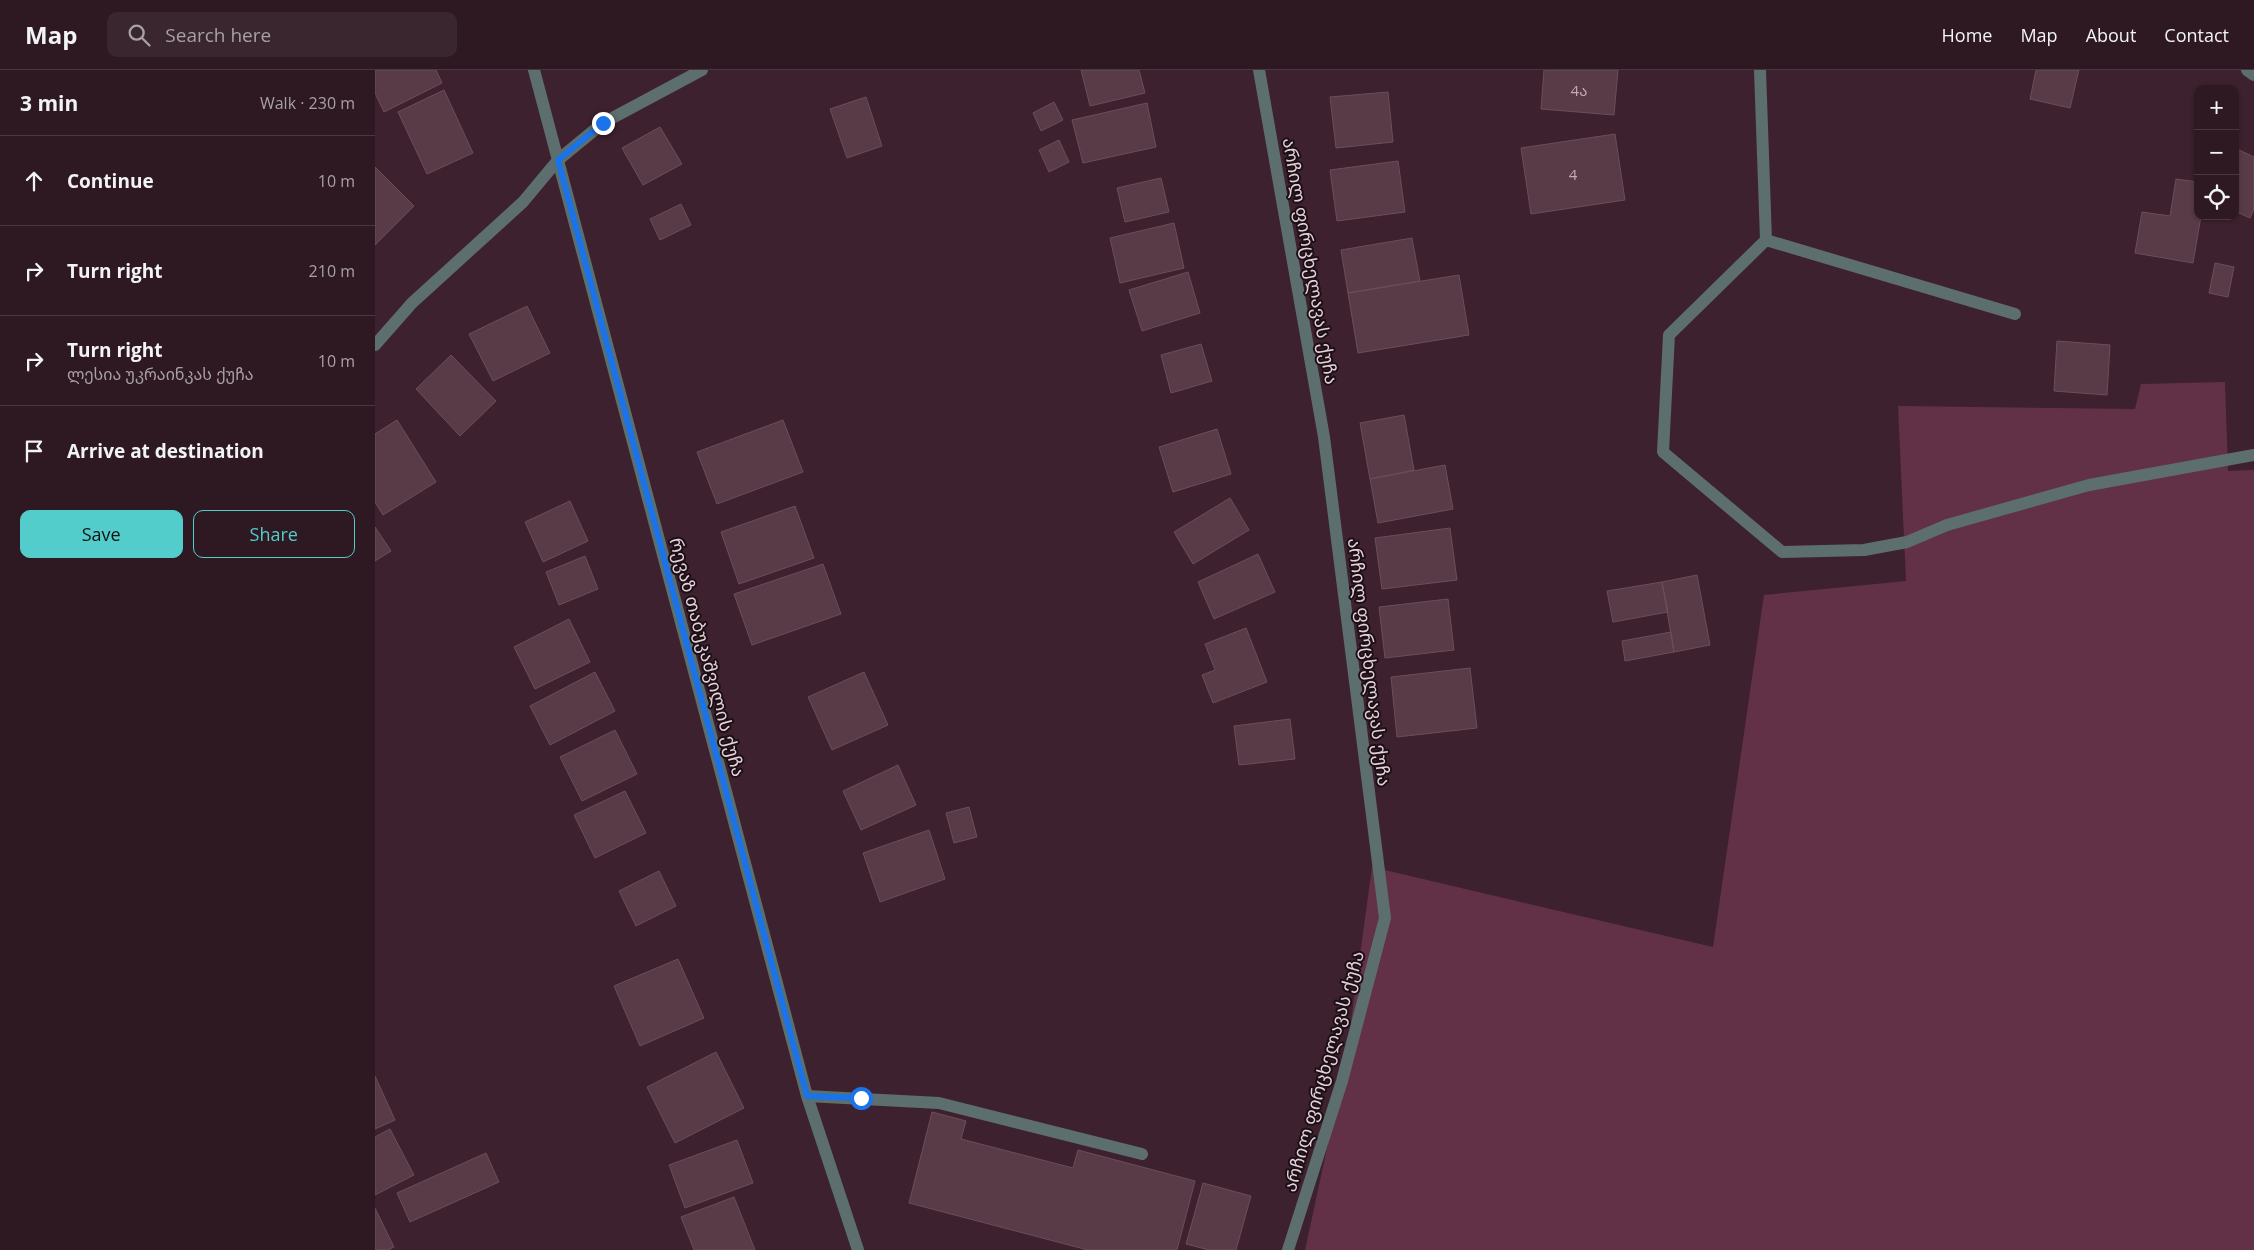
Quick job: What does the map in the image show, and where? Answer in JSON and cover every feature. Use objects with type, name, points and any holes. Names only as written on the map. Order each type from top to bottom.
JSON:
[{"type":"street","name":"რევაზ თაბუკაშვილის ქუჩა","points":[[534,70],[807,1096],[858,1250]]},
{"type":"street","points":[[375,345],[412,303],[523,202],[558,160],[603,123],[702,70]]},
{"type":"street","name":"არჩილ ფირცხელავას ქუჩა","points":[[1259,70],[1324,437],[1385,918],[1342,1081],[1288,1250]]},
{"type":"street","points":[[1760,70],[1766,240],[1669,334],[1663,452],[1782,552],[1864,550],[1907,542],[1947,525],[2089,485],[2254,455]]},
{"type":"street","points":[[2247,70],[2254,75]]},
{"type":"street","points":[[1766,240],[2015,314]]},
{"type":"street","points":[[807,1096],[939,1103],[1142,1154]]},
{"type":"shaded area","points":[[2225,382],[2228,471],[2254,470],[2254,1250],[1305,1250],[1345,1065],[1372,867],[1713,947],[1764,595],[1906,581],[1898,406],[2135,409],[2141,384]]},
{"type":"building","points":[[375,70],[436,70],[442,83],[384,112],[375,93]]},
{"type":"building","points":[[1081,70],[1139,70],[1145,93],[1090,106]]},
{"type":"building","points":[[1544,70],[1618,70],[1614,115],[1541,109]]},
{"type":"building","points":[[2036,70],[2079,70],[2070,108],[2030,99]]},
{"type":"building","points":[[444,90],[473,153],[427,174],[398,112]]},
{"type":"building","points":[[1388,92],[1393,142],[1336,148],[1330,97]]},
{"type":"building","points":[[866,97],[882,146],[847,158],[830,109]]},
{"type":"building","points":[[1054,102],[1063,120],[1041,131],[1033,113]]},
{"type":"building","points":[[1147,103],[1156,147],[1083,163],[1072,120]]},
{"type":"building","points":[[660,127],[682,164],[643,185],[622,148]]},
{"type":"building","points":[[1615,134],[1625,200],[1531,214],[1521,148]]},
{"type":"building","points":[[1059,140],[1069,162],[1049,172],[1039,150]]},
{"type":"building","points":[[2239,150],[2254,157],[2254,209],[2250,218],[2239,213]]},
{"type":"building","points":[[1398,161],[1405,212],[1337,221],[1330,170]]},
{"type":"building","points":[[375,167],[414,206],[375,245]]},
{"type":"building","points":[[1161,178],[1169,212],[1125,222],[1117,188]]},
{"type":"building","points":[[2176,179],[2194,181],[2194,220],[2200,220],[2193,263],[2135,253],[2142,212],[2170,216]]},
{"type":"building","points":[[681,204],[691,225],[660,240],[650,219]]},
{"type":"building","points":[[1174,223],[1184,268],[1120,283],[1110,238]]},
{"type":"building","points":[[1412,238],[1420,281],[1348,293],[1341,250]]},
{"type":"building","points":[[2215,263],[2234,267],[2228,297],[2209,293]]},
{"type":"building","points":[[1188,272],[1200,313],[1142,331],[1129,290]]},
{"type":"building","points":[[1459,275],[1469,335],[1358,353],[1348,293]]},
{"type":"building","points":[[527,306],[550,353],[493,381],[469,334]]},
{"type":"building","points":[[2057,341],[2110,345],[2107,395],[2054,391]]},
{"type":"building","points":[[1201,344],[1212,381],[1171,393],[1161,355]]},
{"type":"building","points":[[451,355],[496,401],[460,436],[416,389]]},
{"type":"building","points":[[1404,415],[1414,470],[1370,479],[1360,423]]},
{"type":"building","points":[[397,420],[436,482],[383,515],[375,502],[375,434]]},
{"type":"building","points":[[783,420],[803,472],[717,504],[697,452]]},
{"type":"building","points":[[1217,429],[1231,474],[1173,492],[1159,447]]},
{"type":"building","points":[[1445,465],[1453,509],[1378,523],[1370,479]]},
{"type":"building","points":[[1230,498],[1249,530],[1193,564],[1174,532]]},
{"type":"building","points":[[570,501],[588,541],[543,562],[525,522]]},
{"type":"building","points":[[795,506],[814,558],[739,584],[721,532]]},
{"type":"building","points":[[375,527],[391,551],[375,561]]},
{"type":"building","points":[[1450,528],[1457,580],[1382,589],[1375,538]]},
{"type":"building","points":[[1258,554],[1275,592],[1214,619],[1198,582]]},
{"type":"building","points":[[585,556],[598,589],[559,605],[546,572]]},
{"type":"building","points":[[823,564],[841,614],[752,645],[734,594]]},
{"type":"building","points":[[1697,575],[1710,645],[1674,652],[1662,582]]},
{"type":"building","points":[[1662,582],[1668,612],[1613,622],[1607,591]]},
{"type":"building","points":[[1448,599],[1454,650],[1385,658],[1379,607]]},
{"type":"building","points":[[569,619],[590,662],[535,689],[514,647]]},
{"type":"building","points":[[1246,628],[1267,682],[1213,703],[1202,675],[1215,670],[1205,644]]},
{"type":"building","points":[[1671,632],[1674,652],[1625,661],[1622,641]]},
{"type":"building","points":[[1470,668],[1477,728],[1397,737],[1391,677]]},
{"type":"building","points":[[595,672],[615,711],[550,745],[530,706]]},
{"type":"building","points":[[864,672],[888,725],[832,750],[808,697]]},
{"type":"building","points":[[1290,719],[1295,759],[1239,765],[1234,726]]},
{"type":"building","points":[[615,730],[637,774],[582,801],[560,757]]},
{"type":"building","points":[[898,765],[916,805],[861,830],[843,791]]},
{"type":"building","points":[[625,791],[646,833],[595,858],[574,815]]},
{"type":"building","points":[[969,807],[977,837],[954,843],[946,813]]},
{"type":"building","points":[[929,830],[945,879],[880,902],[863,853]]},
{"type":"building","points":[[659,871],[676,906],[636,926],[619,891]]},
{"type":"building","points":[[678,959],[704,1018],[640,1046],[614,986]]},
{"type":"building","points":[[716,1052],[744,1108],[675,1143],[647,1087]]},
{"type":"building","points":[[375,1076],[395,1120],[375,1129]]},
{"type":"building","points":[[932,1112],[966,1121],[961,1139],[1073,1168],[1078,1150],[1195,1181],[1177,1250],[1088,1250],[909,1203]]},
{"type":"building","points":[[390,1129],[414,1175],[375,1195],[375,1137]]},
{"type":"building","points":[[737,1140],[753,1183],[685,1208],[669,1165]]},
{"type":"building","points":[[486,1153],[499,1182],[410,1222],[397,1193]]},
{"type":"building","points":[[1203,1183],[1251,1196],[1236,1250],[1209,1250],[1186,1244]]},
{"type":"building","points":[[734,1197],[755,1250],[694,1250],[681,1217]]},
{"type":"building","points":[[375,1208],[394,1247],[388,1250],[375,1250]]},
{"type":"route","points":[[603,123],[558,160],[807,1096],[861,1098]]}]
